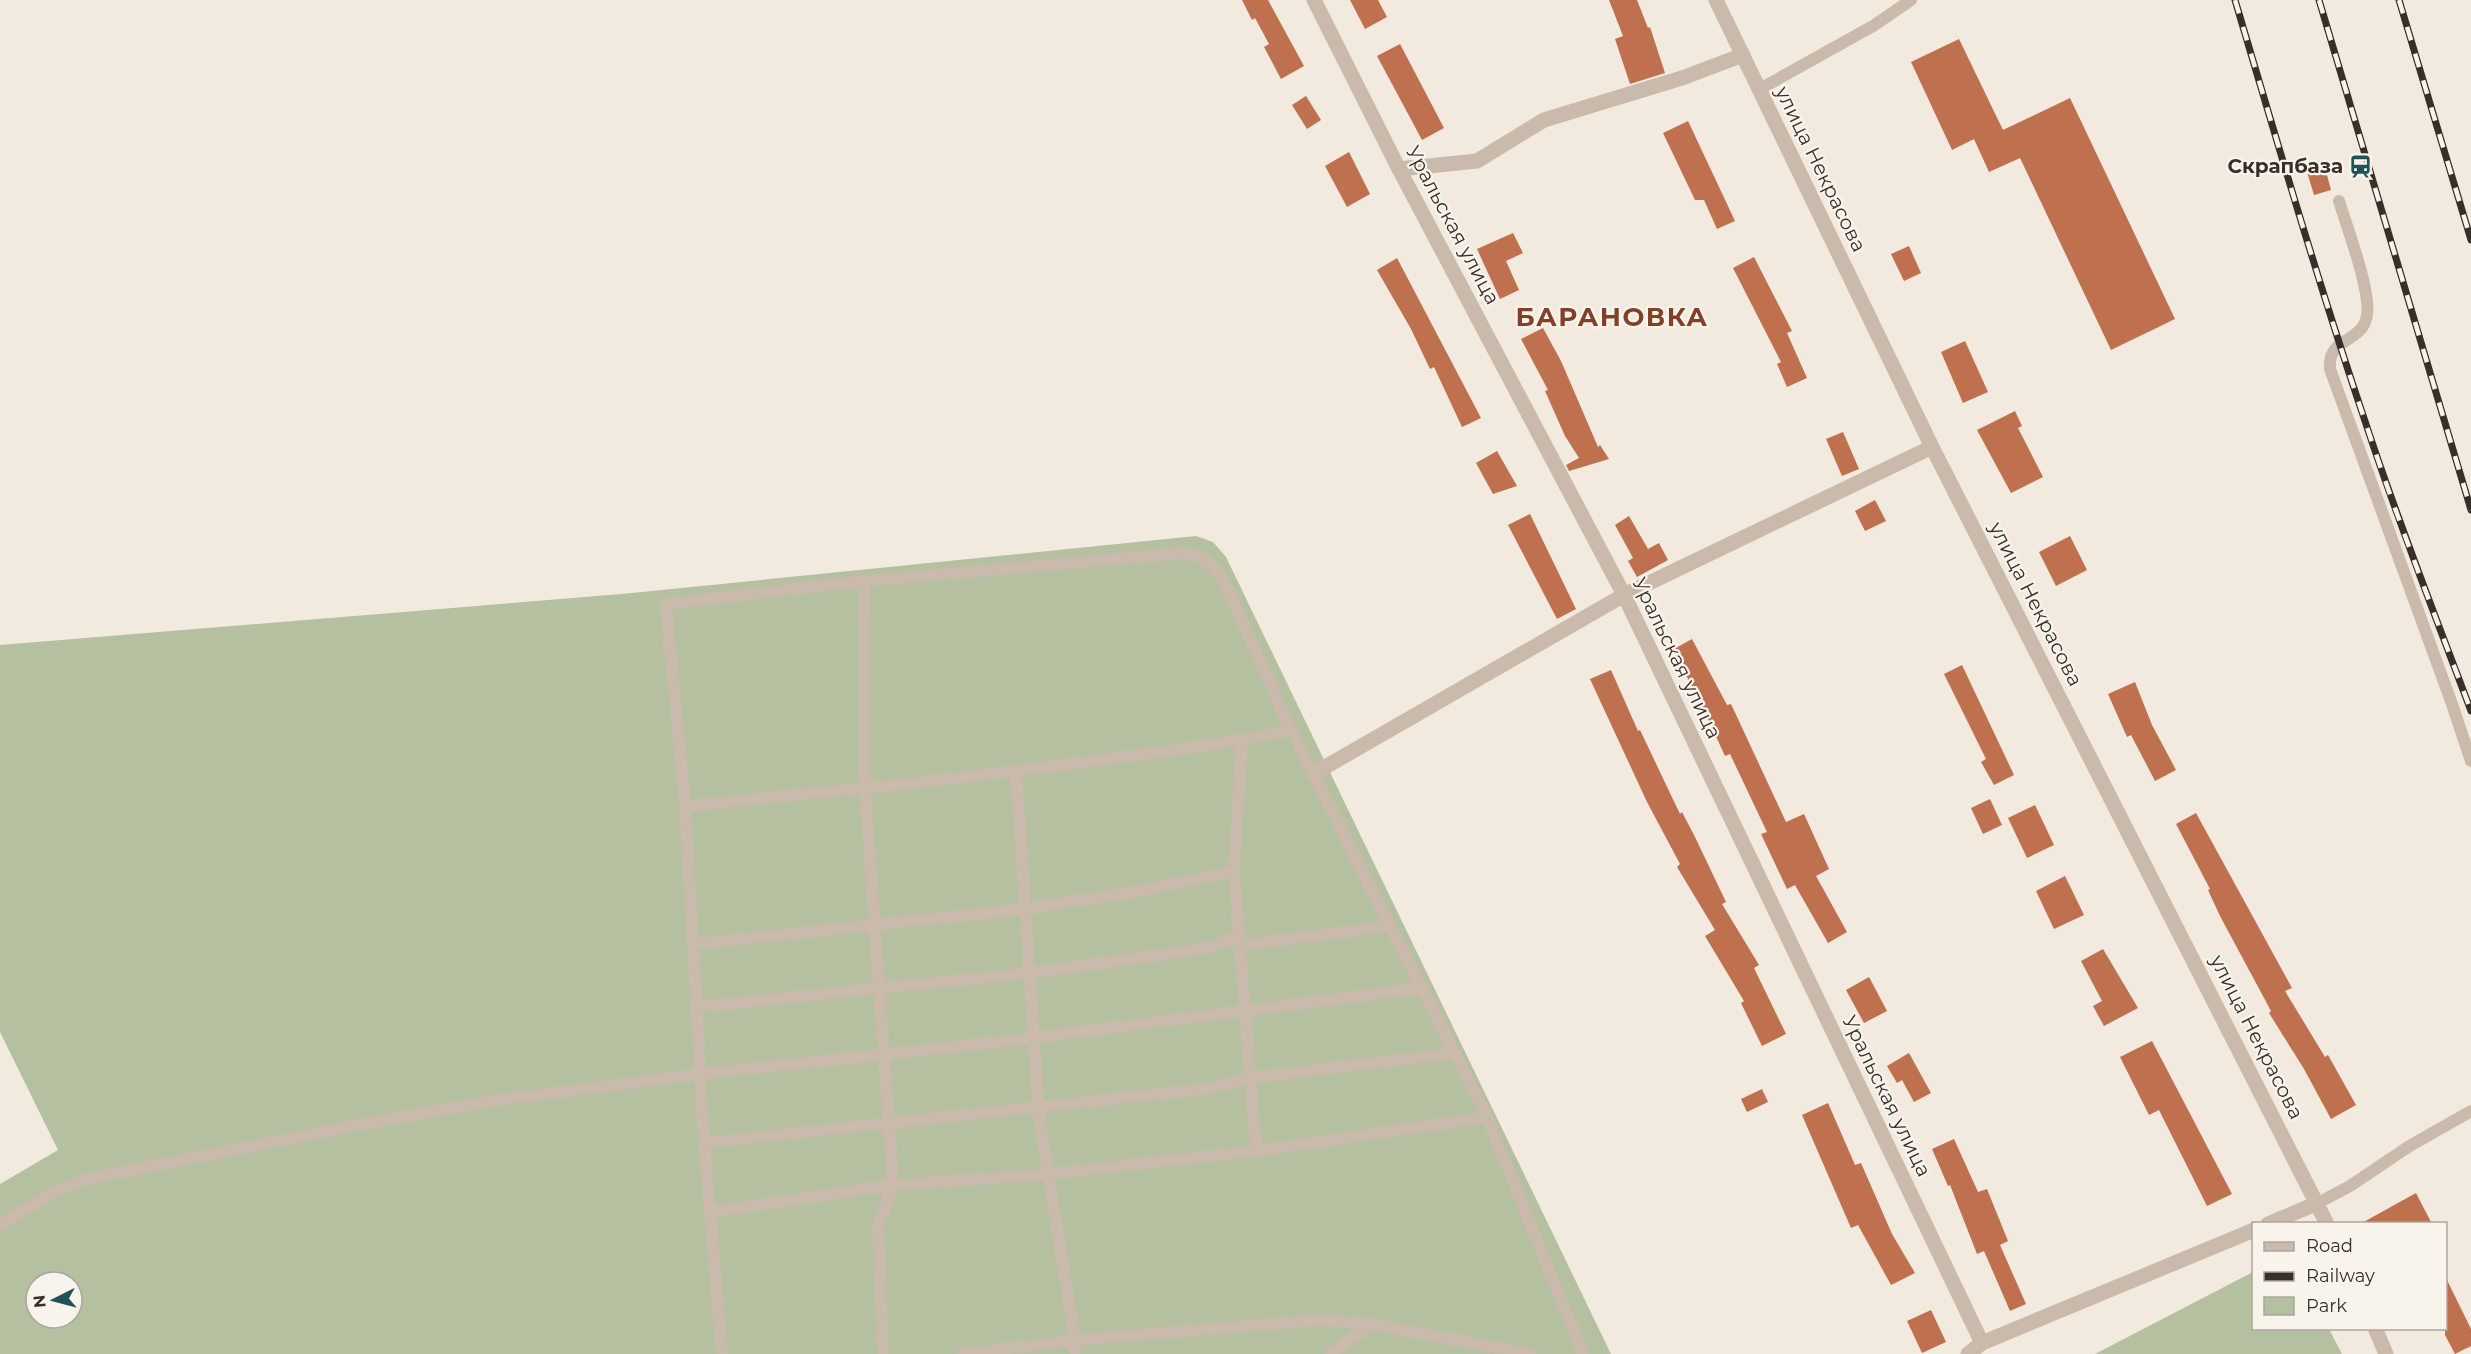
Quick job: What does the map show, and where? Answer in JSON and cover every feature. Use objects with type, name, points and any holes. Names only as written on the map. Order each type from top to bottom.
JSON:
[{"type":"street","name":"Уральская улица","points":[[1314,0],[1400,169],[1624,595],[1982,1343]]},
{"type":"street","name":"улица Некрасова","points":[[1716,0],[1932,447],[2326,1222]]},
{"type":"street","points":[[1400,169],[1477,161],[1544,120],[1682,78],[1743,55]]},
{"type":"street","points":[[1313,774],[1624,595],[1932,447]]},
{"type":"street","points":[[2273,1222],[2318,1203]]},
{"type":"street","points":[[1968,1354],[1982,1343],[2252,1230]]},
{"type":"street","points":[[2375,1330],[2386,1354]]},
{"type":"lane","points":[[1760,89],[1874,26],[1911,0]]},
{"type":"lane","points":[[2339,201],[2367,295],[2367,316],[2359,332],[2332,350],[2329,358],[2330,369],[2471,762]]},
{"type":"lane","points":[[722,1354],[704,1143],[685,806],[666,604],[864,580],[1186,553],[1208,560],[1227,588],[1291,730],[1487,1117],[1583,1354]]},
{"type":"lane","points":[[864,580],[865,789],[893,1185],[878,1226],[883,1354]]},
{"type":"lane","points":[[685,806],[865,789],[1016,771],[1242,741],[1291,730]]},
{"type":"lane","points":[[1242,741],[1234,871],[1256,1151]]},
{"type":"lane","points":[[1016,771],[1039,1107],[1075,1340],[1075,1354]]},
{"type":"lane","points":[[693,944],[1024,909],[1150,889],[1234,871]]},
{"type":"lane","points":[[697,1007],[1029,973],[1208,948],[1230,939],[1240,945],[1390,926]]},
{"type":"lane","points":[[0,1225],[56,1191],[86,1179],[374,1122],[504,1099],[701,1074],[1034,1038],[1421,988]]},
{"type":"lane","points":[[704,1143],[1212,1088],[1250,1078],[1454,1053]]},
{"type":"lane","points":[[2318,1203],[2350,1186],[2471,1111]]},
{"type":"lane","points":[[710,1212],[893,1185],[1049,1174],[1256,1151],[1487,1117]]},
{"type":"lane","points":[[962,1354],[1075,1340],[1320,1320],[1372,1324],[1531,1354]]},
{"type":"lane","points":[[1330,1354],[1372,1324]]},
{"type":"green space","points":[[1196,536],[1213,542],[1226,557],[1611,1354],[0,1354],[0,1184],[58,1150],[0,1032],[0,645],[622,594]]},
{"type":"green space","points":[[2252,1273],[2252,1330],[2330,1330],[2342,1354],[2095,1354]]},
{"type":"building","points":[[1242,0],[1268,0],[1304,66],[1281,79],[1264,47],[1269,44],[1255,18],[1252,20]]},
{"type":"building","points":[[1350,0],[1378,0],[1387,17],[1365,29]]},
{"type":"building","points":[[1609,0],[1637,0],[1648,28],[1650,27],[1665,73],[1630,84],[1615,39],[1623,36]]},
{"type":"building","points":[[1959,39],[2003,130],[2070,98],[2175,319],[2111,350],[2020,158],[1989,172],[1974,139],[1952,150],[1911,62]]},
{"type":"building","points":[[1400,44],[1444,128],[1422,140],[1377,56]]},
{"type":"building","points":[[1306,96],[1321,120],[1307,129],[1292,105]]},
{"type":"building","points":[[1688,121],[1735,221],[1717,229],[1704,200],[1695,200],[1663,133]]},
{"type":"building","points":[[1349,152],[1370,194],[1347,207],[1325,166]]},
{"type":"building","points":[[2323,160],[2331,190],[2314,195],[2305,165]]},
{"type":"building","points":[[1513,233],[1523,253],[1506,261],[1519,290],[1500,299],[1477,249]]},
{"type":"building","points":[[1909,246],[1921,273],[1904,281],[1891,254]]},
{"type":"building","points":[[1754,257],[1792,331],[1787,333],[1807,378],[1787,387],[1777,364],[1781,362],[1733,268]]},
{"type":"building","points":[[1397,258],[1481,418],[1462,427],[1434,367],[1430,369],[1411,329],[1377,270]]},
{"type":"building","points":[[1543,328],[1561,361],[1598,447],[1600,445],[1609,459],[1569,471],[1566,465],[1579,458],[1565,436],[1545,391],[1548,390],[1521,339]]},
{"type":"building","points":[[1965,341],[1988,392],[1963,403],[1941,352]]},
{"type":"building","points":[[2015,411],[2022,426],[2018,428],[2043,477],[2011,493],[1977,430]]},
{"type":"building","points":[[1843,432],[1859,469],[1842,476],[1826,439]]},
{"type":"building","points":[[1497,451],[1517,486],[1493,494],[1476,463]]},
{"type":"building","points":[[1875,500],[1886,521],[1865,531],[1855,511]]},
{"type":"building","points":[[1530,514],[1576,609],[1557,619],[1508,525]]},
{"type":"building","points":[[1629,516],[1648,549],[1659,543],[1668,560],[1637,577],[1628,561],[1633,558],[1615,525]]},
{"type":"building","points":[[2070,536],[2087,570],[2056,586],[2039,552]]},
{"type":"building","points":[[1692,639],[1727,705],[1731,704],[1786,822],[1804,814],[1829,869],[1816,876],[1847,932],[1828,943],[1795,885],[1787,889],[1761,834],[1767,832],[1730,754],[1725,756],[1697,695],[1672,650]]},
{"type":"building","points":[[1962,665],[2014,775],[1994,785],[1981,762],[1986,759],[1944,674]]},
{"type":"building","points":[[1611,670],[1638,731],[1640,730],[1726,902],[1722,904],[1759,965],[1754,968],[1786,1034],[1762,1046],[1741,1003],[1744,1001],[1705,936],[1715,930],[1677,867],[1680,864],[1647,802],[1590,679]]},
{"type":"building","points":[[2135,682],[2152,725],[2176,770],[2155,781],[2131,735],[2127,737],[2108,694]]},
{"type":"building","points":[[1990,799],[2002,825],[1983,834],[1971,808]]},
{"type":"building","points":[[2035,805],[2054,845],[2027,858],[2008,818]]},
{"type":"building","points":[[2196,813],[2292,988],[2285,991],[2325,1057],[2328,1055],[2356,1105],[2331,1119],[2304,1069],[2269,1013],[2271,1011],[2220,916],[2208,890],[2210,889],[2176,824]]},
{"type":"building","points":[[2065,876],[2084,915],[2054,929],[2036,891]]},
{"type":"building","points":[[2103,949],[2138,1008],[2104,1026],[2093,1006],[2102,1001],[2081,961]]},
{"type":"building","points":[[1869,977],[1887,1011],[1864,1023],[1846,990]]},
{"type":"building","points":[[2152,1041],[2232,1194],[2207,1206],[2159,1110],[2149,1115],[2120,1057]]},
{"type":"building","points":[[1909,1053],[1931,1093],[1914,1102],[1902,1080],[1897,1083],[1887,1066]]},
{"type":"building","points":[[1762,1089],[1768,1102],[1747,1112],[1741,1099]]},
{"type":"building","points":[[1828,1103],[1855,1165],[1861,1163],[1892,1234],[1915,1273],[1891,1285],[1858,1225],[1851,1228],[1802,1115]]},
{"type":"building","points":[[1954,1139],[1978,1192],[1987,1189],[2008,1241],[2000,1245],[2026,1304],[2010,1311],[1984,1251],[1977,1254],[1950,1185],[1948,1186],[1932,1149]]},
{"type":"building","points":[[2416,1193],[2431,1222],[2364,1222]]},
{"type":"building","points":[[2447,1280],[2471,1329],[2471,1346],[2455,1354],[2445,1335],[2445,1330],[2447,1330]]},
{"type":"building","points":[[1931,1310],[1946,1342],[1922,1353],[1907,1321]]},
{"type":"railway","points":[[2235,0],[2348,369],[2390,494],[2471,711]]},
{"type":"railway","points":[[2319,0],[2471,510]]},
{"type":"railway","points":[[2399,0],[2471,240]]},
{"type":"place","name":"Скрапбаза","points":[[2361,166]]},
{"type":"district","name":"БАРАНОВКА","points":[[1612,317]]}]
